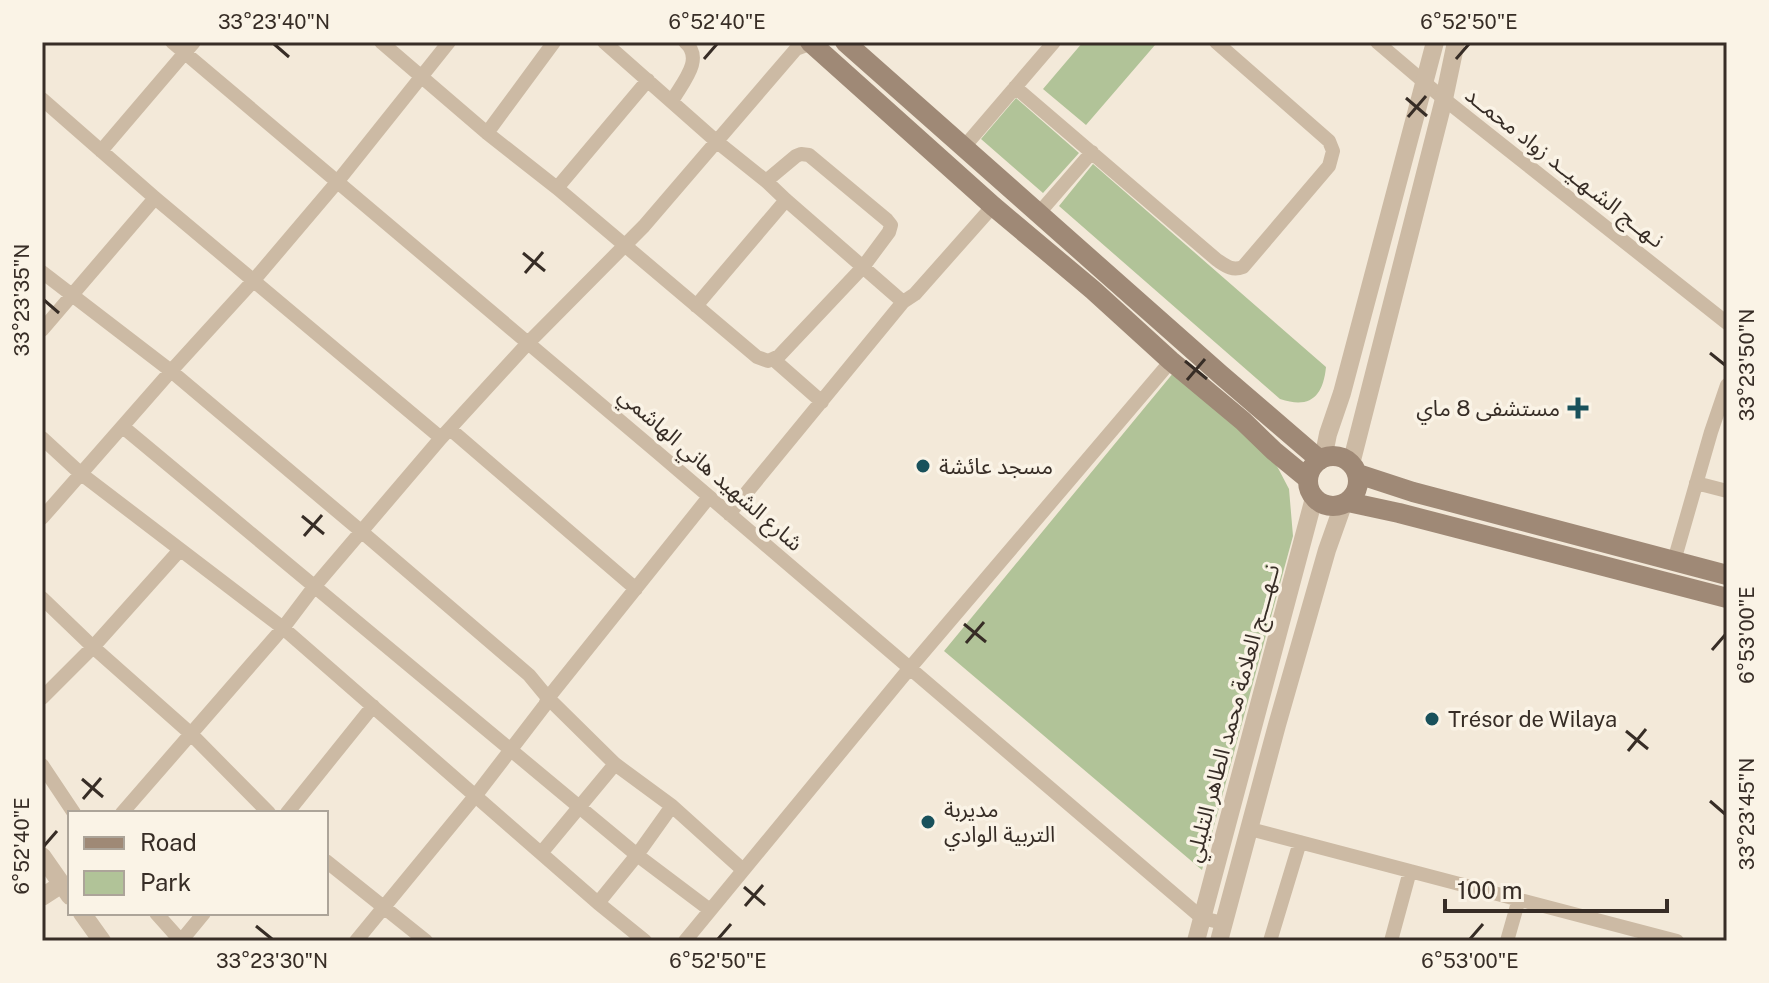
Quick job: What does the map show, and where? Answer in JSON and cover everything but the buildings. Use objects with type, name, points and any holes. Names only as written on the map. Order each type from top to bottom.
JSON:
[{"type":"main road","points":[[845,42],[1220,374],[1322,459]]},
{"type":"main road","points":[[806,44],[1093,290],[1327,506],[1346,504],[1399,513],[1727,598]]},
{"type":"main road","points":[[1311,488],[1312,468],[1322,459],[1337,457],[1354,469],[1413,492],[1727,575]]},
{"type":"main road","points":[[1346,504],[1358,489],[1354,469]]},
{"type":"street","name":"شارع الشهيد هاني الهاشمي","points":[[172,42],[189,47],[338,181],[1221,932]]},
{"type":"street","points":[[381,42],[757,357],[768,361],[779,356],[863,267],[891,225],[809,155],[796,156],[766,181]]},
{"type":"street","points":[[42,518],[254,280],[449,42]]},
{"type":"street","points":[[487,133],[554,42]]},
{"type":"street","points":[[604,42],[903,302]]},
{"type":"street","points":[[672,101],[694,61],[691,47],[685,42]]},
{"type":"street","points":[[964,147],[1054,42]]},
{"type":"street","points":[[1015,87],[1217,260],[1233,269],[1243,267],[1329,166],[1333,151],[1329,141],[1216,42]]},
{"type":"street","name":"نـهــج الشـهـيــد زواد محمــد","points":[[1377,42],[1444,99],[1727,323]]},
{"type":"street","points":[[1322,459],[1435,42]]},
{"type":"street","points":[[1354,469],[1456,42]]},
{"type":"street","points":[[124,811],[283,628],[314,587],[445,434],[528,343],[625,247],[716,141],[806,44]]},
{"type":"street","points":[[101,151],[189,47]]},
{"type":"street","points":[[557,188],[648,80]]},
{"type":"street","points":[[44,106],[636,589]]},
{"type":"street","points":[[1039,213],[1092,152]]},
{"type":"street","points":[[42,330],[155,198]]},
{"type":"street","points":[[696,306],[786,200]]},
{"type":"street","points":[[729,514],[903,302],[915,294],[993,206]]},
{"type":"street","points":[[42,272],[171,371],[362,532],[529,675],[615,764],[672,806],[743,870]]},
{"type":"street","points":[[773,359],[822,402]]},
{"type":"street","points":[[685,941],[909,669],[1171,361]]},
{"type":"street","points":[[1674,561],[1727,385]]},
{"type":"street","points":[[123,427],[637,855],[710,910]]},
{"type":"street","points":[[42,438],[80,473],[283,628],[645,941]]},
{"type":"street","points":[[1696,483],[1727,491]]},
{"type":"street","name":"نــهــــج العلامة محمد الطاهر التليلي","points":[[1196,941],[1311,488]]},
{"type":"street","points":[[356,941],[476,795],[548,698],[709,497]]},
{"type":"street","points":[[1221,932],[1327,550],[1346,504]]},
{"type":"street","points":[[42,698],[93,647],[179,551]]},
{"type":"street","points":[[42,598],[190,733],[267,811]]},
{"type":"street","points":[[289,811],[373,706]]},
{"type":"street","points":[[542,852],[615,764]]},
{"type":"street","points":[[42,765],[73,811]]},
{"type":"street","points":[[598,903],[672,806]]},
{"type":"street","points":[[1250,829],[1519,899],[1629,935],[1677,941]]},
{"type":"street","points":[[1270,941],[1300,842]]},
{"type":"street","points":[[42,856],[67,885],[42,897]]},
{"type":"street","points":[[328,863],[426,941]]},
{"type":"street","points":[[1391,941],[1410,871]]},
{"type":"street","points":[[1507,941],[1519,899]]},
{"type":"street","points":[[83,915],[102,941]]},
{"type":"street","points":[[158,915],[181,941],[202,915]]},
{"type":"green space","points":[[1083,42],[1151,42],[1155,45],[1086,125],[1043,89]]},
{"type":"green space","points":[[1016,98],[1079,153],[1043,193],[981,139]]},
{"type":"green space","points":[[1093,164],[1326,367],[1322,386],[1313,398],[1299,402],[1280,399],[1059,206]]},
{"type":"green space","points":[[1174,372],[1271,458],[1289,489],[1293,536],[1202,870],[944,651]]},
{"type":"place","name":"مستشفى 8 ماي","points":[[1578,408]]},
{"type":"place","name":"مسجد عائشة","points":[[923,466]]},
{"type":"place","name":"Trésor de Wilaya","points":[[1432,719]]},
{"type":"place","name":"مديربة التربية الوادي","points":[[928,822]]}]
